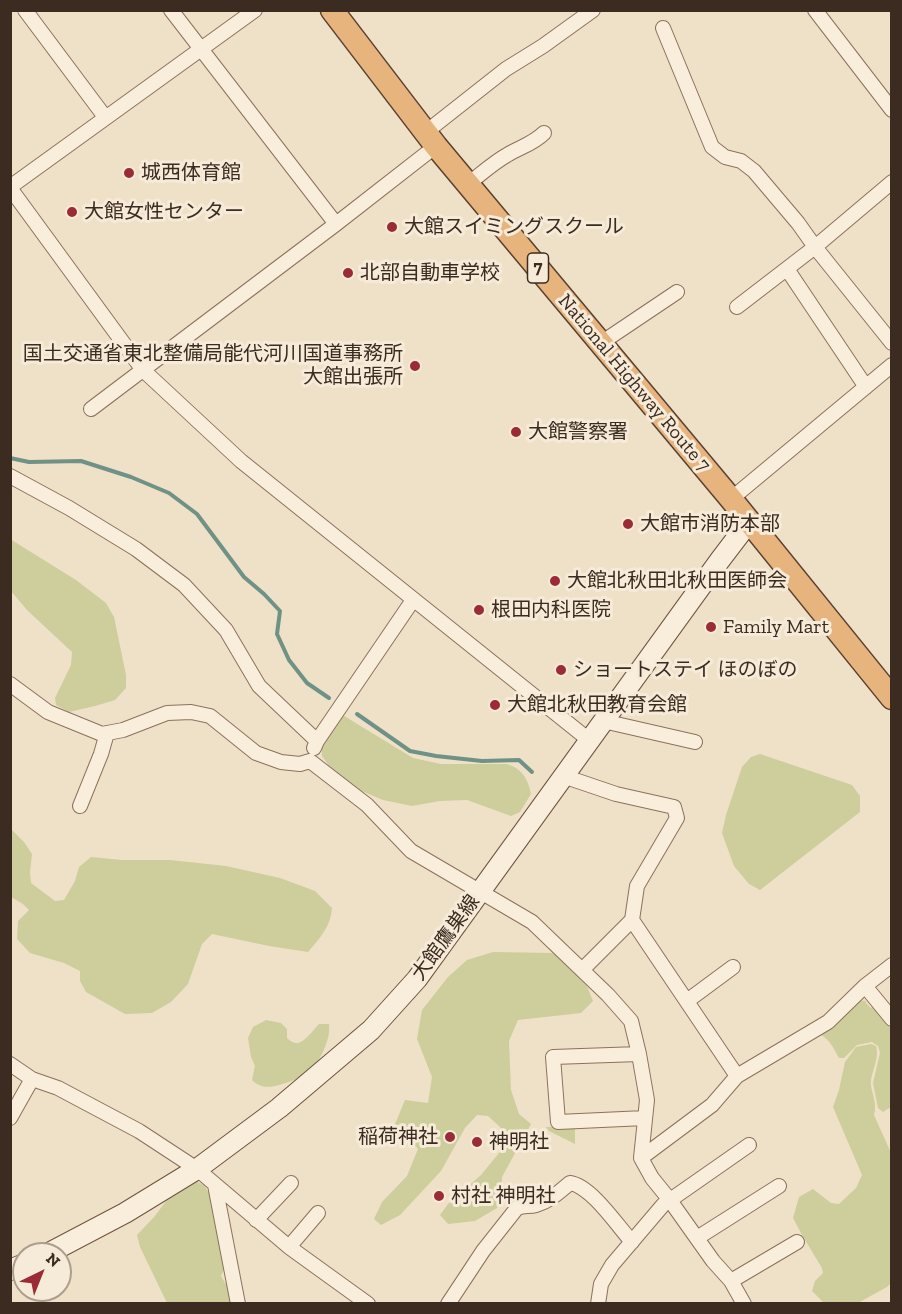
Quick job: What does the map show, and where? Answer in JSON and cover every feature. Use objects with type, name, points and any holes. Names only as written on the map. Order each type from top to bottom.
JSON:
[{"type":"highway","name":"National Highway Route 7","points":[[332,10],[431,139],[731,499],[891,698]]},
{"type":"main road","name":"大館鷹巣線","points":[[70,1242],[125,1214],[197,1169],[279,1108],[371,1030],[417,979],[748,522]]},
{"type":"street","points":[[25,10],[105,117]]},
{"type":"street","points":[[171,10],[336,224]]},
{"type":"street","points":[[255,10],[10,187],[143,370],[241,461],[590,740]]},
{"type":"street","points":[[91,409],[336,224],[506,69],[594,10]]},
{"type":"street","points":[[815,10],[891,110]]},
{"type":"street","points":[[663,28],[712,147],[725,157],[741,161],[754,171],[798,223],[891,343]]},
{"type":"street","points":[[468,184],[507,155],[538,139],[544,133]]},
{"type":"street","points":[[737,307],[815,247],[891,182]]},
{"type":"street","points":[[787,269],[866,387]]},
{"type":"street","points":[[601,343],[677,292]]},
{"type":"street","points":[[731,499],[891,365]]},
{"type":"street","points":[[10,476],[69,508],[136,549],[184,585],[226,630],[259,686],[316,741]]},
{"type":"street","points":[[310,761],[316,741],[413,600]]},
{"type":"street","points":[[10,684],[48,712],[102,734],[123,730],[166,713],[191,712],[210,716],[256,753],[281,762],[300,764],[310,761]]},
{"type":"street","points":[[603,721],[695,741]]},
{"type":"street","points":[[80,806],[107,733]]},
{"type":"street","points":[[310,761],[367,805],[411,851],[532,922],[608,995],[631,1021],[647,1100],[640,1158],[713,1261],[731,1281],[744,1304]]},
{"type":"street","points":[[563,776],[616,794],[674,807],[677,818],[637,886],[632,920],[582,970]]},
{"type":"street","points":[[632,920],[737,1076]]},
{"type":"street","points":[[640,1158],[712,1105],[737,1076],[828,1022],[891,965]]},
{"type":"street","points":[[687,1001],[733,967]]},
{"type":"street","points":[[865,987],[891,1019]]},
{"type":"street","points":[[639,1054],[554,1057],[558,1122],[645,1118]]},
{"type":"street","points":[[10,1064],[32,1079],[58,1088],[139,1131],[197,1169],[290,1247],[368,1304]]},
{"type":"street","points":[[10,1118],[32,1079]]},
{"type":"street","points":[[598,1304],[601,1284],[612,1265],[663,1204],[749,1144]]},
{"type":"street","points":[[256,1220],[291,1182]]},
{"type":"street","points":[[448,1304],[483,1251],[517,1208],[522,1205],[532,1207],[549,1201],[570,1183],[578,1184],[589,1192],[632,1242]]},
{"type":"street","points":[[215,1185],[238,1304]]},
{"type":"street","points":[[697,1238],[779,1186]]},
{"type":"street","points":[[290,1247],[318,1214]]},
{"type":"street","points":[[731,1281],[797,1242]]},
{"type":"green space","points":[[10,539],[76,580],[106,603],[114,617],[126,675],[126,688],[115,700],[69,712],[56,705],[55,698],[71,665],[72,652],[27,610],[11,591]]},
{"type":"green space","points":[[341,714],[413,758],[441,764],[506,764],[512,766],[523,775],[531,794],[520,812],[511,816],[467,800],[440,801],[412,806],[383,800],[357,789],[332,770],[322,756],[322,743]]},
{"type":"green space","points":[[760,754],[852,785],[860,796],[860,812],[760,890],[749,884],[734,866],[722,833],[742,767],[751,757]]},
{"type":"green space","points":[[11,829],[32,854],[31,883],[55,901],[64,900],[75,881],[79,867],[91,857],[122,860],[170,860],[226,866],[280,878],[315,891],[332,908],[330,920],[321,937],[308,952],[212,934],[202,944],[188,984],[171,1002],[152,1013],[125,1014],[86,992],[80,981],[80,971],[64,963],[30,953],[17,939],[18,921],[29,910],[11,897]]},
{"type":"green space","points":[[493,952],[554,953],[587,986],[593,1001],[581,1013],[518,1020],[509,1041],[511,1090],[519,1114],[531,1124],[502,1177],[501,1196],[497,1208],[475,1221],[448,1224],[440,1215],[448,1204],[481,1175],[499,1153],[502,1142],[500,1127],[488,1116],[477,1115],[465,1128],[441,1171],[400,1215],[381,1225],[374,1219],[382,1202],[407,1176],[418,1149],[395,1124],[405,1100],[428,1103],[432,1077],[417,1039],[422,1010],[448,977],[467,960]]},
{"type":"green space","points":[[857,1000],[866,1001],[871,1008],[873,1006],[891,1029],[891,1107],[883,1112],[878,1108],[873,1083],[880,1053],[878,1046],[872,1042],[857,1045],[844,1058],[839,1058],[829,1042],[821,1035],[835,1025]]},
{"type":"green space","points":[[266,1020],[281,1023],[287,1029],[287,1038],[295,1043],[305,1039],[319,1024],[329,1024],[329,1036],[325,1047],[313,1068],[295,1080],[279,1085],[261,1086],[252,1080],[255,1066],[248,1038],[253,1027]]},
{"type":"green space","points":[[871,1044],[876,1046],[877,1051],[871,1081],[875,1104],[874,1115],[891,1153],[891,1283],[858,1303],[824,1303],[812,1291],[815,1281],[823,1273],[822,1268],[793,1218],[799,1197],[813,1189],[831,1203],[839,1204],[856,1188],[862,1175],[833,1107],[845,1062],[856,1047]]},
{"type":"green space","points":[[572,1126],[575,1129],[575,1144],[549,1131],[546,1127]]},
{"type":"green space","points":[[191,1179],[204,1185],[210,1195],[225,1267],[221,1276],[230,1287],[233,1303],[167,1303],[140,1247],[137,1235],[176,1188]]},
{"type":"waterway","points":[[10,458],[29,462],[81,461],[131,477],[169,493],[197,514],[244,577],[280,611],[277,634],[289,660],[307,683],[329,698]]},
{"type":"waterway","points":[[357,714],[410,751],[482,761],[519,760],[532,772]]},
{"type":"place","name":"城西体育館","points":[[129,173]]},
{"type":"place","name":"大館女性センター","points":[[72,212]]},
{"type":"place","name":"大館スイミングスクール","points":[[392,227]]},
{"type":"place","name":"北部自動車学校","points":[[348,273]]},
{"type":"place","name":"国土交通省東北整備局能代河川国道事務所 大館出張所","points":[[415,366]]},
{"type":"place","name":"大館警察署","points":[[516,432]]},
{"type":"place","name":"大館市消防本部","points":[[628,524]]},
{"type":"place","name":"大館北秋田北秋田医師会","points":[[555,581]]},
{"type":"place","name":"根田内科医院","points":[[479,610]]},
{"type":"place","name":"Family Mart","points":[[711,627]]},
{"type":"place","name":"ショートステイ ほのぼの","points":[[561,670]]},
{"type":"place","name":"大館北秋田教育会館","points":[[495,705]]},
{"type":"place","name":"稲荷神社","points":[[450,1137]]},
{"type":"place","name":"神明社","points":[[477,1142]]},
{"type":"place","name":"村社 神明社","points":[[439,1196]]}]
